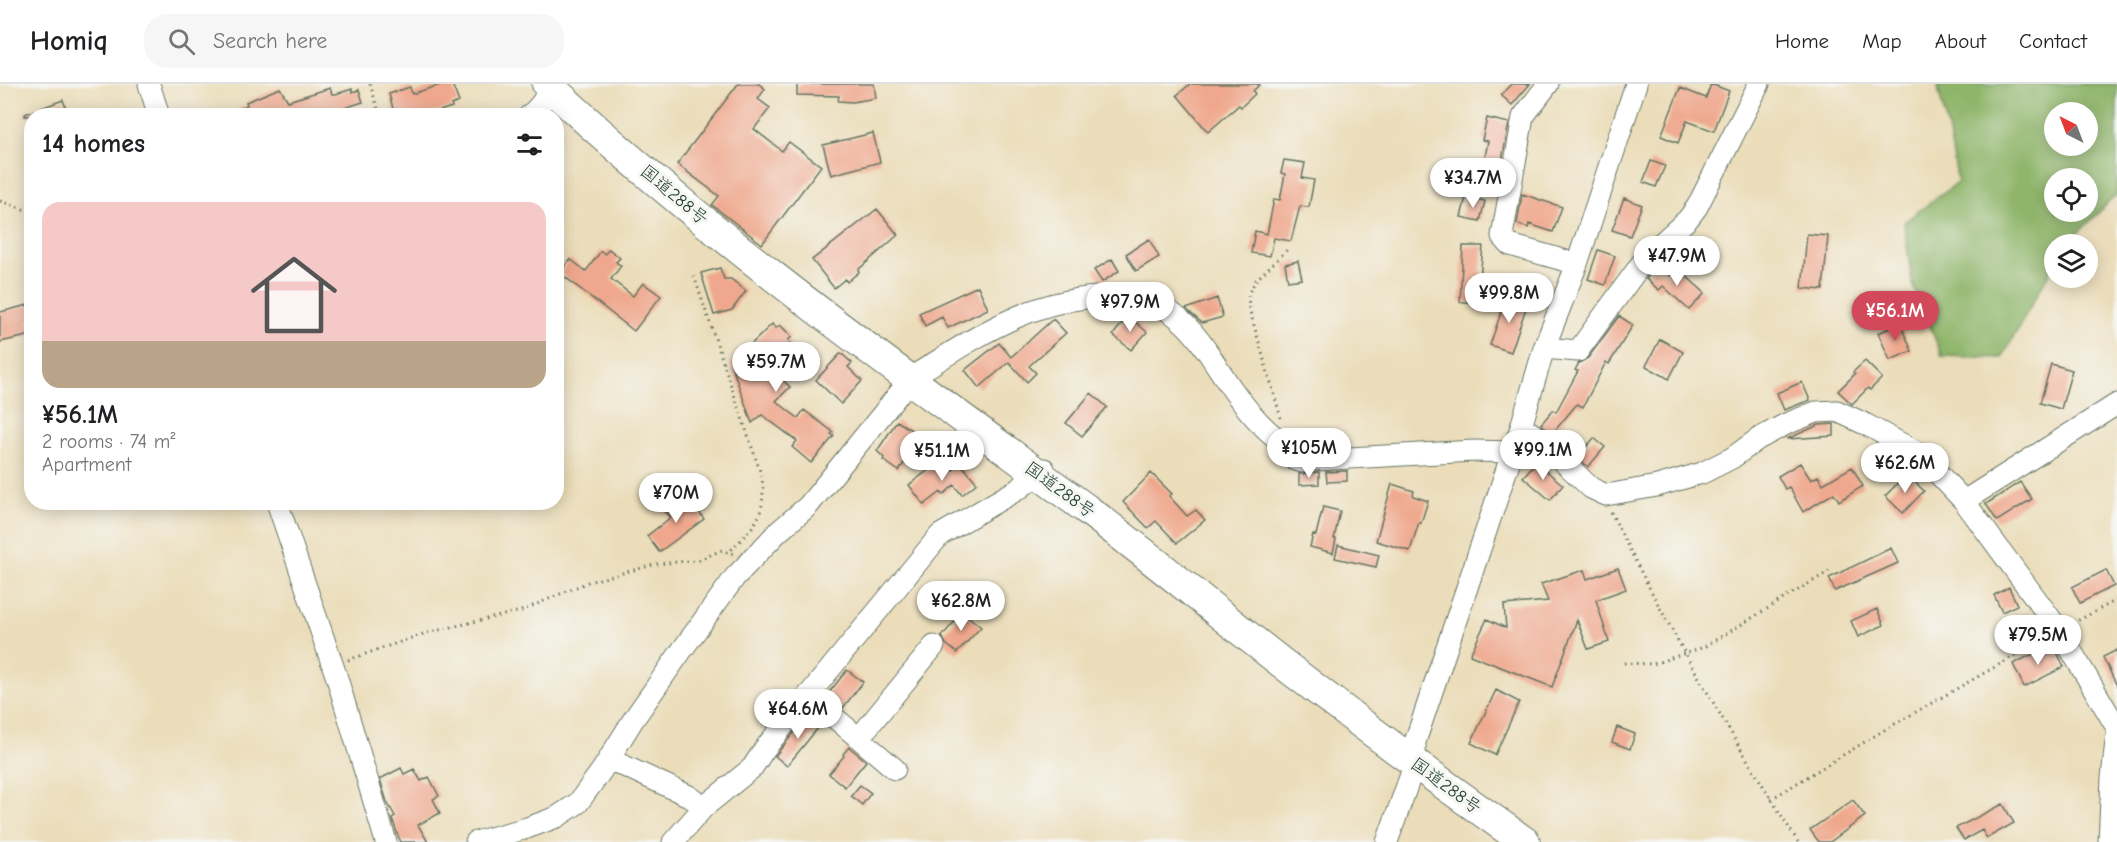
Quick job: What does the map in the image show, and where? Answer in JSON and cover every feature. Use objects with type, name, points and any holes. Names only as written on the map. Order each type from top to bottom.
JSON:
[{"type":"highway","name":"国道288号","points":[[552,84],[640,168],[729,242],[915,376],[1041,472],[1299,676],[1493,806],[1542,842]]},
{"type":"highway","name":"国道288号","points":[[1415,753],[1525,842]]},
{"type":"street","points":[[149,84],[156,108]]},
{"type":"street","points":[[538,108],[552,84]]},
{"type":"street","points":[[1548,84],[1523,117],[1502,236],[1510,245],[1577,264]]},
{"type":"street","points":[[1387,842],[1511,452],[1521,427],[1544,348],[1577,264],[1636,84]]},
{"type":"street","points":[[1544,348],[1578,351],[1647,256],[1688,219],[1697,207],[1759,84]]},
{"type":"street","points":[[476,842],[527,828],[557,817],[570,809],[584,794],[609,759],[676,658],[735,577],[808,506],[915,376],[966,343],[1029,311],[1055,302],[1079,298],[1138,299],[1170,312],[1180,319],[1199,340],[1233,390],[1267,430],[1288,446],[1295,460],[1302,462],[1474,451],[1511,452]]},
{"type":"street","points":[[1964,501],[2117,404]]},
{"type":"street","points":[[1521,427],[1534,435],[1591,488],[1606,495],[1666,483],[1702,472],[1725,462],[1758,439],[1786,424],[1804,416],[1828,410],[1857,419],[1915,451],[1964,501],[2059,630],[2117,730],[2109,842]]},
{"type":"street","points":[[673,842],[704,807],[752,768],[766,747],[940,535],[1020,488],[1041,472]]},
{"type":"street","points":[[280,510],[333,665],[386,842]]},
{"type":"street","points":[[859,738],[934,646]]},
{"type":"street","points":[[808,695],[895,769]]},
{"type":"street","points":[[609,759],[690,796],[704,807]]},
{"type":"path","points":[[370,84],[378,108]]},
{"type":"path","points":[[0,201],[24,209]]},
{"type":"path","points":[[1288,249],[1256,280],[1248,294],[1249,308],[1288,446]]},
{"type":"path","points":[[694,276],[762,477],[764,500],[758,519],[751,530],[729,552]]},
{"type":"path","points":[[1606,495],[1608,506],[1638,567],[1686,654],[1732,737],[1798,842]]},
{"type":"path","points":[[333,665],[426,633],[521,611],[588,582],[657,564],[699,561],[722,550],[748,562]]},
{"type":"path","points":[[1624,663],[1653,664],[1704,647],[1831,569]]},
{"type":"path","points":[[1771,799],[1886,729],[2059,630],[2117,600]]},
{"type":"green space","points":[[1937,84],[2117,84],[2117,194],[2098,213],[2098,168],[2044,168],[2044,222],[2089,222],[2077,234],[2044,234],[2044,282],[2002,358],[1942,356],[1912,282],[1904,222],[1958,182]]},
{"type":"building","points":[[443,84],[452,84],[459,102],[449,108],[393,108],[389,94],[410,87],[412,94]]},
{"type":"building","points":[[738,84],[759,84],[765,89],[758,99],[770,108],[754,129],[782,151],[789,142],[821,166],[762,244],[712,205],[719,196],[677,164]]},
{"type":"building","points":[[797,84],[874,84],[876,98],[853,102],[838,101],[839,96],[797,95]]},
{"type":"building","points":[[1190,84],[1260,84],[1253,91],[1255,94],[1241,107],[1239,105],[1208,132],[1177,95]]},
{"type":"building","points":[[1511,84],[1530,84],[1512,105],[1501,95]]},
{"type":"building","points":[[1711,84],[1729,91],[1714,131],[1687,121],[1678,143],[1661,136],[1680,88],[1706,98]]},
{"type":"building","points":[[280,88],[288,101],[330,88],[332,94],[352,89],[352,92],[359,90],[363,102],[344,108],[241,108],[247,105],[246,102]]},
{"type":"building","points":[[63,100],[66,108],[41,108]]},
{"type":"building","points":[[1487,118],[1509,123],[1497,187],[1480,184],[1488,141],[1482,140]]},
{"type":"building","points":[[873,133],[880,162],[831,175],[823,145]]},
{"type":"building","points":[[1284,160],[1305,163],[1302,178],[1314,180],[1309,207],[1300,206],[1291,241],[1274,238],[1270,256],[1251,253],[1255,231],[1267,234],[1274,199],[1280,200],[1285,174],[1281,173]]},
{"type":"building","points":[[1651,161],[1665,166],[1656,187],[1643,182]]},
{"type":"building","points":[[1522,194],[1562,207],[1553,232],[1529,224],[1528,228],[1517,224]]},
{"type":"building","points":[[1466,197],[1485,201],[1480,221],[1461,217]]},
{"type":"building","points":[[1624,198],[1642,205],[1630,236],[1612,230]]},
{"type":"building","points":[[877,209],[898,235],[847,282],[845,279],[834,288],[812,260]]},
{"type":"building","points":[[1807,234],[1828,236],[1823,290],[1802,288]]},
{"type":"building","points":[[1149,239],[1159,257],[1136,271],[1126,254]]},
{"type":"building","points":[[1463,246],[1483,246],[1478,302],[1460,302]]},
{"type":"building","points":[[609,249],[620,258],[616,262],[621,266],[611,279],[633,296],[643,283],[661,296],[634,331],[564,276],[564,267],[570,259],[586,271],[601,251],[605,254]]},
{"type":"building","points":[[1598,250],[1615,256],[1605,285],[1588,279]]},
{"type":"building","points":[[1112,259],[1119,271],[1102,282],[1094,270]]},
{"type":"building","points":[[1298,261],[1302,279],[1288,281],[1285,264]]},
{"type":"building","points":[[1676,267],[1705,293],[1689,310],[1663,286],[1659,290],[1646,279],[1653,269],[1673,276]]},
{"type":"building","points":[[720,268],[724,279],[731,279],[746,291],[732,310],[714,315],[701,273]]},
{"type":"building","points":[[978,286],[988,309],[948,328],[942,317],[925,326],[919,313]]},
{"type":"building","points":[[1507,295],[1528,302],[1511,352],[1490,345]]},
{"type":"building","points":[[1217,298],[1223,317],[1202,323],[1186,309]]},
{"type":"building","points":[[24,306],[24,337],[0,342],[0,312]]},
{"type":"building","points":[[1128,316],[1147,332],[1131,350],[1113,335]]},
{"type":"building","points":[[1619,316],[1633,325],[1609,364],[1606,362],[1583,407],[1577,404],[1552,434],[1541,424],[1553,410],[1556,412],[1578,371],[1575,370],[1579,363],[1588,358]]},
{"type":"building","points":[[1053,319],[1066,333],[1029,366],[1036,373],[1027,382],[1009,362],[979,388],[965,370],[999,343],[1011,357]]},
{"type":"building","points":[[772,324],[776,328],[780,325],[792,337],[788,340],[792,345],[770,367],[790,387],[776,401],[798,418],[804,410],[833,432],[831,434],[834,436],[811,463],[792,447],[797,441],[762,415],[752,423],[731,364]]},
{"type":"building","points":[[1900,324],[1912,351],[1890,360],[1878,333]]},
{"type":"building","points":[[1660,339],[1683,352],[1669,379],[1646,366]]},
{"type":"building","points":[[841,353],[852,363],[848,367],[862,381],[841,404],[816,380]]},
{"type":"building","points":[[1865,361],[1882,378],[1852,404],[1838,391]]},
{"type":"building","points":[[2051,364],[2072,370],[2061,409],[2040,403]]},
{"type":"building","points":[[1802,382],[1810,400],[1784,410],[1777,393]]},
{"type":"building","points":[[1091,393],[1107,407],[1082,436],[1066,423]]},
{"type":"building","points":[[897,421],[916,433],[910,443],[915,446],[899,471],[883,460],[884,458],[877,451]]},
{"type":"building","points":[[1834,424],[1834,436],[1787,439],[1819,425]]},
{"type":"building","points":[[1594,438],[1605,447],[1588,467],[1577,457]]},
{"type":"building","points":[[939,462],[946,472],[961,464],[977,483],[962,495],[954,485],[943,495],[941,492],[924,505],[909,485]]},
{"type":"building","points":[[1536,462],[1563,485],[1550,500],[1523,477]]},
{"type":"building","points":[[1800,463],[1811,480],[1818,476],[1823,484],[1852,467],[1863,486],[1839,501],[1834,493],[1803,512],[1789,487],[1785,489],[1778,476]]},
{"type":"building","points":[[1347,471],[1347,481],[1327,482],[1326,472]]},
{"type":"building","points":[[1319,472],[1319,484],[1299,485],[1299,474]]},
{"type":"building","points":[[1151,473],[1172,494],[1169,496],[1187,516],[1196,510],[1205,520],[1177,543],[1156,521],[1148,528],[1123,502]]},
{"type":"building","points":[[1907,474],[1924,491],[1903,513],[1885,496]]},
{"type":"building","points":[[2020,482],[2032,499],[1997,521],[1986,504]]},
{"type":"building","points":[[1392,484],[1414,491],[1413,496],[1428,501],[1410,551],[1376,541]]},
{"type":"building","points":[[687,495],[704,519],[659,552],[647,536],[671,517],[665,511]]},
{"type":"building","points":[[1323,507],[1340,511],[1333,553],[1310,547],[1313,534],[1316,535]]},
{"type":"building","points":[[1338,545],[1379,555],[1376,567],[1335,558]]},
{"type":"building","points":[[1891,548],[1898,563],[1835,591],[1829,578]]},
{"type":"building","points":[[1618,568],[1626,589],[1596,600],[1609,642],[1588,649],[1577,620],[1552,687],[1470,655],[1487,619],[1506,628],[1504,605],[1548,601],[1541,584],[1584,570],[1587,579]]},
{"type":"building","points":[[2106,570],[2114,586],[2080,603],[2072,587]]},
{"type":"building","points":[[2009,587],[2017,605],[2002,612],[1994,595]]},
{"type":"building","points":[[1877,609],[1884,625],[1858,637],[1851,621]]},
{"type":"building","points":[[963,612],[981,627],[957,653],[946,644],[942,636]]},
{"type":"building","points":[[2053,644],[2064,667],[2024,687],[2013,664]]},
{"type":"building","points":[[2117,650],[2117,686],[2103,657]]},
{"type":"building","points":[[847,670],[863,682],[843,708],[827,695]]},
{"type":"building","points":[[1496,690],[1519,702],[1495,755],[1471,743]]},
{"type":"building","points":[[810,713],[822,723],[787,766],[775,756]]},
{"type":"building","points":[[1617,727],[1635,734],[1630,749],[1612,742]]},
{"type":"building","points":[[849,747],[866,761],[845,787],[829,774]]},
{"type":"building","points":[[401,768],[404,774],[414,769],[421,781],[429,777],[439,796],[433,799],[440,813],[418,825],[428,842],[401,842],[398,836],[392,818],[395,816],[387,802],[380,779]]},
{"type":"building","points":[[860,785],[871,793],[862,805],[851,796]]},
{"type":"building","points":[[1853,800],[1865,816],[1830,842],[1819,842],[1810,830]]},
{"type":"building","points":[[2003,804],[2014,823],[1987,838],[1982,830],[1964,840],[1956,828]]}]
